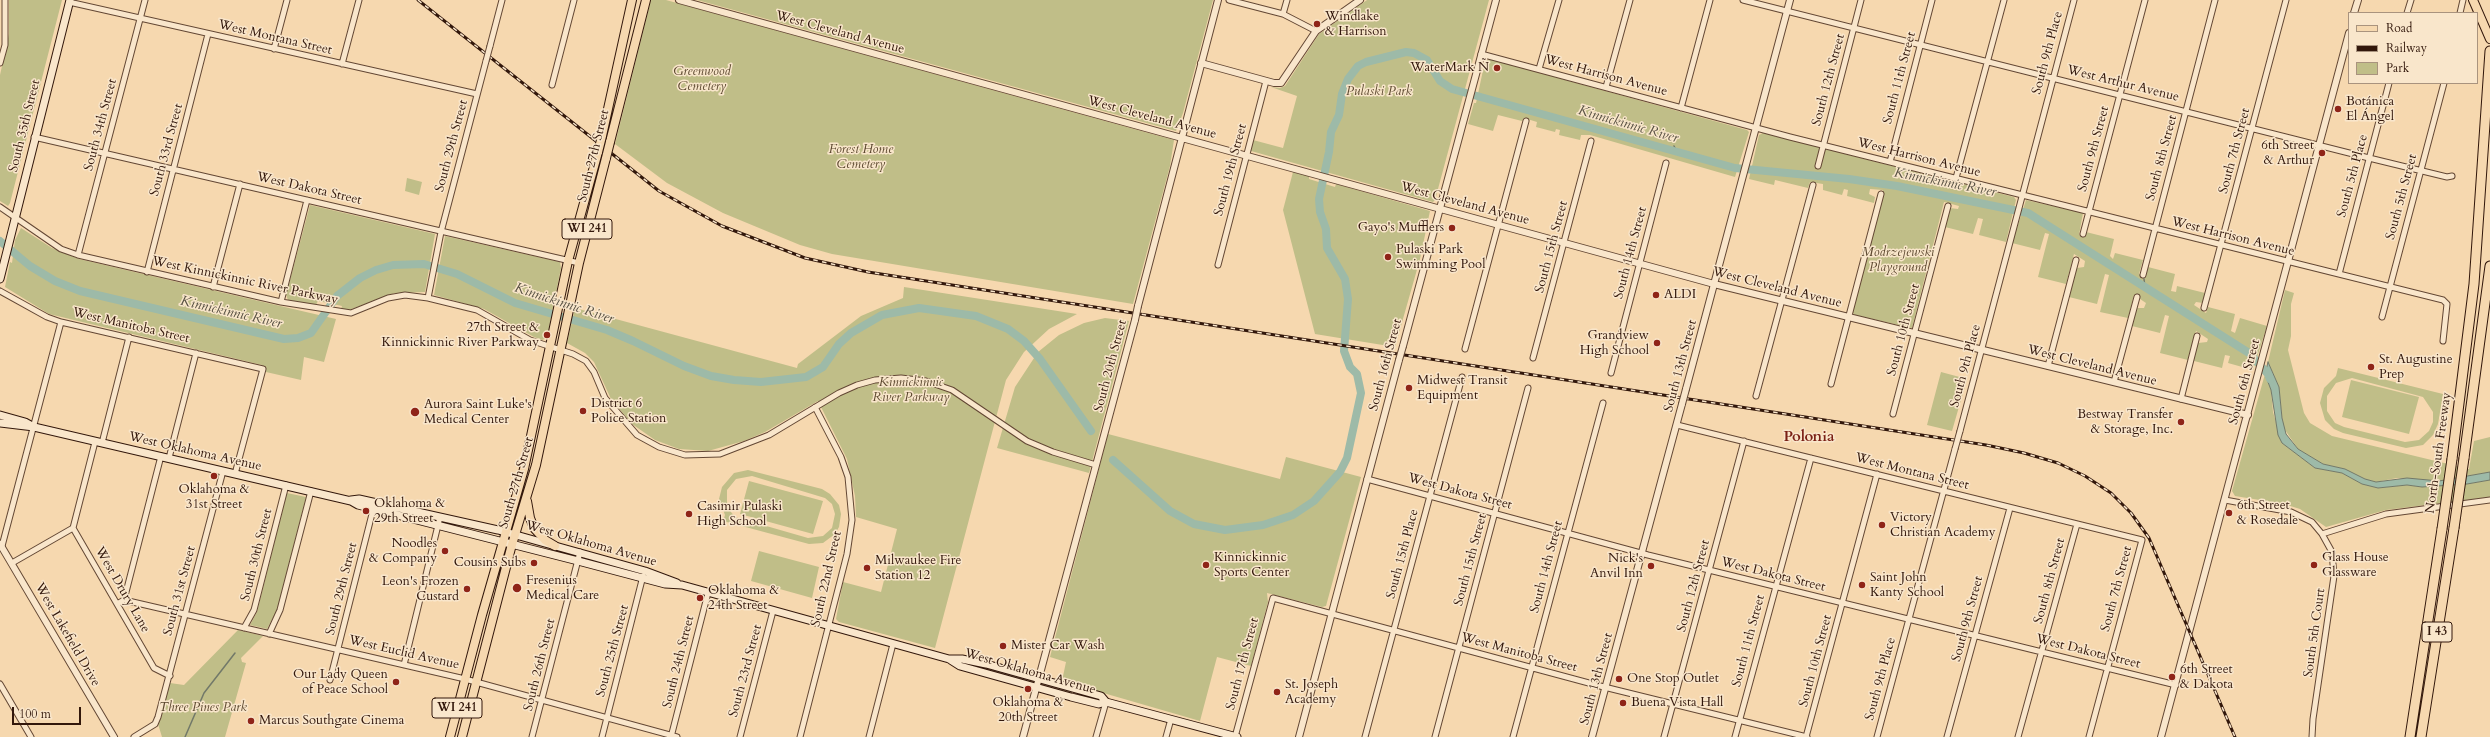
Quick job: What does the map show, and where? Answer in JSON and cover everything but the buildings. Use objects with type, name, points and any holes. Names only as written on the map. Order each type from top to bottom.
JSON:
[{"type":"highway","name":"North-South Freeway","points":[[2410,737],[2452,459],[2474,284],[2490,51]]},
{"type":"highway","name":"North-South Freeway","points":[[2421,737],[2454,528],[2490,266]]},
{"type":"main road","name":"South 27th Street","points":[[462,737],[494,619],[512,543],[527,498],[546,422],[561,351],[559,333],[559,302],[568,261],[602,136],[632,0]]},
{"type":"main road","name":"South 27th Street","points":[[450,737],[505,532],[524,470],[550,348],[559,333],[571,302],[579,263],[646,0]]},
{"type":"main road","points":[[2473,0],[2477,12]]},
{"type":"main road","name":"South 35th Street","points":[[0,279],[34,137],[69,1]]},
{"type":"main road","points":[[2478,14],[2490,39]]},
{"type":"main road","points":[[550,348],[553,358],[552,391]]},
{"type":"main road","points":[[537,408],[546,422]]},
{"type":"main road","name":"West Oklahoma Avenue","points":[[0,415],[25,422],[34,427]]},
{"type":"main road","name":"West Oklahoma Avenue","points":[[0,423],[34,427],[351,500],[578,562],[644,574]]},
{"type":"main road","points":[[527,498],[530,518],[534,528],[545,540],[555,546]]},
{"type":"main road","name":"West Oklahoma Avenue","points":[[374,506],[440,517],[505,532],[580,552],[644,574],[773,611],[949,659],[962,659],[996,667],[1101,696],[1106,702]]},
{"type":"main road","points":[[463,531],[465,523]]},
{"type":"main road","points":[[482,615],[494,619]]},
{"type":"main road","name":"West Oklahoma Avenue","points":[[949,659],[960,666],[1099,704],[1106,702],[1236,737]]},
{"type":"main road","points":[[994,675],[996,667]]},
{"type":"street","points":[[0,63],[5,45],[5,0]]},
{"type":"street","name":"South 34th Street","points":[[78,255],[145,0]]},
{"type":"street","points":[[274,49],[287,0]]},
{"type":"street","points":[[342,64],[359,0]]},
{"type":"street","name":"South 29th Street","points":[[428,298],[441,232],[502,0]]},
{"type":"street","points":[[552,85],[574,0]]},
{"type":"street","name":"West Cleveland Avenue","points":[[679,0],[1714,284],[2248,415]]},
{"type":"street","name":"South 20th Street","points":[[1023,737],[1218,0]]},
{"type":"street","points":[[1229,0],[1283,14],[1316,31]]},
{"type":"street","points":[[1283,14],[1287,0]]},
{"type":"street","points":[[1201,63],[1277,84],[1284,82],[1316,31],[1360,0]]},
{"type":"street","name":"South 16th Street","points":[[1299,737],[1496,0]]},
{"type":"street","points":[[1539,69],[1559,0]]},
{"type":"street","points":[[1606,87],[1630,0]]},
{"type":"street","points":[[1681,108],[1710,0]]},
{"type":"street","name":"West Arthur Avenue","points":[[1743,0],[2369,158],[2447,177],[2452,176]]},
{"type":"street","name":"South 13th Street","points":[[1592,737],[1790,0]]},
{"type":"street","name":"South 12th Street","points":[[1818,166],[1861,0]]},
{"type":"street","name":"South 11th Street","points":[[1890,162],[1932,0]]},
{"type":"street","points":[[1956,178],[2004,0]]},
{"type":"street","name":"South 9th Place","points":[[1877,737],[1944,491],[2074,0]]},
{"type":"street","name":"South 9th Street","points":[[2083,234],[2145,0]]},
{"type":"street","name":"South 8th Street","points":[[2143,275],[2154,228],[2215,0]]},
{"type":"street","name":"South 7th Street","points":[[2204,308],[2286,0]]},
{"type":"street","points":[[2354,12],[2358,0]]},
{"type":"street","points":[[2407,12],[2411,0]]},
{"type":"street","points":[[2460,12],[2463,0]]},
{"type":"street","name":"West Montana Street","points":[[69,1],[208,34],[477,94]]},
{"type":"street","name":"South 33rd Street","points":[[147,272],[208,34]]},
{"type":"street","name":"South 6th Street","points":[[2161,737],[2348,37]]},
{"type":"street","name":"West Harrison Avenue","points":[[1481,54],[1756,128],[2446,301],[2444,341]]},
{"type":"street","name":"South 19th Street","points":[[1218,264],[1266,81]]},
{"type":"street","name":"South 5th Place","points":[[2338,274],[2389,84]]},
{"type":"street","name":"South 5th Street","points":[[2382,317],[2444,84]]},
{"type":"street","points":[[1464,349],[1526,121]]},
{"type":"street","name":"West Dakota Street","points":[[34,137],[579,263]]},
{"type":"street","name":"South 15th Street","points":[[1533,358],[1591,141]]},
{"type":"street","name":"South 14th Street","points":[[1611,372],[1666,163]]},
{"type":"street","points":[[213,287],[240,184]]},
{"type":"street","points":[[1756,396],[1813,185]]},
{"type":"street","points":[[1831,384],[1881,194]]},
{"type":"street","points":[[281,302],[307,200]]},
{"type":"street","name":"South 10th Street","points":[[1893,414],[1948,206]]},
{"type":"street","name":"West Kinnickinnic River Parkway","points":[[0,207],[14,218],[61,248],[78,255],[281,302],[339,313],[356,312],[397,296],[428,298],[477,310],[530,340],[580,357],[591,366],[605,398],[637,435],[659,448],[685,455],[720,454],[754,442],[839,393],[875,380],[901,378],[926,381],[965,397],[1014,433],[1040,447],[1096,465]]},
{"type":"street","points":[[2048,366],[2076,260]]},
{"type":"street","name":"West Manitoba Street","points":[[0,291],[47,317],[61,322],[263,369],[236,474]]},
{"type":"street","points":[[2114,382],[2137,297]]},
{"type":"street","points":[[1,545],[34,427],[61,322]]},
{"type":"street","points":[[2181,399],[2197,336]]},
{"type":"street","points":[[12,563],[73,528],[129,337]]},
{"type":"street","points":[[169,458],[196,353]]},
{"type":"street","name":"South 15th Place","points":[[1365,737],[1462,377]]},
{"type":"street","name":"South 15th Street","points":[[1435,737],[1528,388]]},
{"type":"street","name":"South 14th Street","points":[[1513,737],[1603,403]]},
{"type":"street","name":"South 22nd Street","points":[[800,737],[849,540],[851,503],[848,478],[841,458],[816,407]]},
{"type":"street","name":"West Montana Street","points":[[1676,425],[2142,540]]},
{"type":"street","name":"South 12th Street","points":[[1664,737],[1744,441]]},
{"type":"street","points":[[117,604],[124,600],[161,456]]},
{"type":"street","name":"South 11th Street","points":[[1735,737],[1811,458]]},
{"type":"street","name":"South 31st Street","points":[[134,737],[155,724],[158,717],[223,471]]},
{"type":"street","name":"South 10th Street","points":[[1807,737],[1878,474]]},
{"type":"street","name":"West Dakota Street","points":[[1367,479],[1642,554],[2176,685]]},
{"type":"street","name":"South 30th Street","points":[[244,628],[254,610],[286,486]]},
{"type":"street","points":[[269,634],[280,610],[311,491]]},
{"type":"street","name":"South 5th Court","points":[[2225,500],[2292,512],[2312,522],[2322,534],[2332,552],[2334,576],[2313,719],[2312,737]]},
{"type":"street","points":[[2322,534],[2386,514],[2490,500]]},
{"type":"street","name":"South 29th Street","points":[[330,680],[374,506]]},
{"type":"street","name":"South 9th Street","points":[[1947,737],[2010,508]]},
{"type":"street","points":[[404,665],[440,517]]},
{"type":"street","name":"South 8th Street","points":[[2018,737],[2077,524]]},
{"type":"street","name":"West Drury Lane","points":[[73,528],[154,668],[170,676]]},
{"type":"street","name":"South 7th Street","points":[[2089,737],[2142,540]]},
{"type":"street","name":"West Lakefield Drive","points":[[1,545],[114,737]]},
{"type":"street","name":"South 26th Street","points":[[532,737],[580,552]]},
{"type":"street","name":"South 25th Street","points":[[602,737],[644,574]]},
{"type":"street","name":"South 24th Street","points":[[673,737],[708,593]]},
{"type":"street","name":"West Manitoba Street","points":[[1273,598],[1531,668],[1807,737]]},
{"type":"street","name":"South 17th Street","points":[[1236,737],[1273,598]]},
{"type":"street","name":"West Euclid Avenue","points":[[124,600],[465,679],[673,737]]},
{"type":"street","name":"South 23rd Street","points":[[740,737],[773,611]]},
{"type":"street","points":[[869,737],[893,644]]},
{"type":"street","points":[[0,684],[31,737]]},
{"type":"street","points":[[1096,737],[1106,702]]},
{"type":"street","points":[[1166,737],[1171,719]]},
{"type":"green space","points":[[9,0],[62,0],[8,206],[0,201],[0,75],[9,34]]},
{"type":"green space","name":"Forest Home Cemetery","points":[[651,0],[666,0],[1174,140],[1170,166],[1133,304],[832,254],[800,245],[723,213],[667,183],[615,144]]},
{"type":"green space","points":[[697,0],[1213,0],[1183,113],[1176,131]]},
{"type":"green space","name":"Pulaski Park","points":[[1367,0],[1489,0],[1435,200],[1433,202],[1251,151],[1253,140],[1283,148],[1297,96],[1271,87],[1280,88],[1285,86],[1319,34]]},
{"type":"green space","points":[[1489,59],[1747,130],[1749,132],[1735,177],[1590,135],[1581,135],[1580,140],[1559,135],[1560,130],[1556,129],[1555,132],[1536,127],[1537,122],[1524,118],[1522,121],[1498,115],[1493,131],[1468,124],[1474,103],[1476,103],[1485,61]]},
{"type":"green space","name":"Modrzejewski Playground","points":[[1763,133],[2014,197],[2016,200],[2006,242],[1979,235],[1983,219],[1978,218],[1973,234],[1945,227],[1950,208],[1958,209],[1959,206],[1944,202],[1912,328],[1855,315],[1852,312],[1883,195],[1883,190],[1870,189],[1869,194],[1875,197],[1874,203],[1847,196],[1848,190],[1844,189],[1842,195],[1823,190],[1823,184],[1810,182],[1808,188],[1775,180],[1774,185],[1749,179],[1759,135]]},
{"type":"green space","points":[[1293,172],[1309,176],[1309,179],[1335,187],[1336,184],[1430,211],[1420,259],[1395,347],[1315,334],[1283,210]]},
{"type":"green space","points":[[407,178],[422,182],[419,195],[405,191]]},
{"type":"green space","points":[[2026,200],[2083,213],[2079,235],[2085,236],[2086,232],[2114,239],[2110,256],[2113,259],[2115,253],[2143,260],[2139,274],[2146,276],[2148,267],[2175,274],[2171,291],[2176,292],[2177,286],[2205,293],[2203,303],[2196,302],[2194,305],[2206,313],[2208,307],[2235,314],[2231,331],[2235,333],[2240,318],[2267,326],[2253,370],[2228,363],[2230,356],[2225,355],[2222,368],[2194,361],[2198,343],[2207,342],[2208,339],[2196,331],[2188,360],[2160,353],[2169,316],[2165,315],[2160,333],[2132,326],[2137,308],[2144,308],[2146,303],[2134,295],[2128,318],[2100,312],[2109,275],[2105,274],[2097,304],[2069,297],[2077,268],[2084,267],[2085,261],[2074,254],[2066,284],[2038,277],[2049,234],[2045,233],[2040,250],[2012,243]]},
{"type":"green space","points":[[310,205],[435,234],[425,292],[395,293],[349,310],[341,309],[342,306],[318,301],[316,305],[288,300],[286,295]]},
{"type":"green space","points":[[21,228],[52,248],[79,259],[336,319],[324,362],[304,357],[301,380],[266,372],[262,365],[49,314],[5,287],[10,262],[12,263],[15,240]]},
{"type":"green space","points":[[445,236],[560,262],[561,268],[547,338],[542,340],[534,337],[484,309],[434,295]]},
{"type":"green space","name":"Kinnickinnic River Parkway","points":[[904,287],[1077,314],[1049,329],[1024,352],[1006,380],[935,648],[839,622],[836,619],[843,582],[881,592],[897,529],[856,517],[855,496],[847,459],[818,401],[765,432],[744,441],[708,451],[679,449],[655,440],[632,424],[611,399],[594,362],[585,353],[567,343],[575,308],[797,368],[798,364],[861,316],[903,298]]},
{"type":"green space","points":[[2285,290],[2294,293],[2291,304],[2291,336],[2288,350],[2304,413],[2310,423],[2332,436],[2469,469],[2474,441],[2490,437],[2490,472],[2439,481],[2397,478],[2376,482],[2365,479],[2345,469],[2323,464],[2298,449],[2283,427],[2279,387],[2268,362]]},
{"type":"green space","points":[[1105,318],[1129,321],[1089,473],[997,448],[1015,387],[1038,352],[1059,335],[1084,323]]},
{"type":"green space","points":[[2338,368],[2443,394],[2438,424],[2433,435],[2423,445],[2406,448],[2343,433],[2334,429],[2325,420],[2320,403],[2324,388],[2336,376]],"holes":[[[2352,378],[2423,397],[2433,412],[2433,422],[2429,431],[2419,440],[2405,442],[2344,427],[2335,423],[2327,411],[2327,396],[2336,383]]]},
{"type":"green space","points":[[1941,372],[1967,379],[1952,431],[1927,425]]},
{"type":"green space","points":[[2265,374],[2271,390],[2273,412],[2282,443],[2315,468],[2342,473],[2362,484],[2378,488],[2407,485],[2422,487],[2467,484],[2490,480],[2490,497],[2386,510],[2326,527],[2300,509],[2284,504],[2235,496],[2232,491]]},
{"type":"green space","points":[[2351,380],[2419,397],[2409,434],[2342,417]]},
{"type":"green space","name":"Kinnickinnic Sports Center","points":[[1108,434],[1280,479],[1286,457],[1361,477],[1326,606],[1322,607],[1267,593],[1268,602],[1251,666],[1217,657],[1200,721],[1062,681],[1066,662],[1050,657]]},
{"type":"green space","points":[[748,470],[822,489],[830,494],[839,505],[841,514],[839,527],[835,534],[823,543],[809,544],[723,521],[725,515],[719,499],[722,487],[734,473]],"holes":[[[752,476],[825,498],[832,504],[835,514],[832,528],[823,536],[808,538],[735,517],[727,507],[727,490],[736,479]]]},
{"type":"green space","points":[[749,481],[823,501],[813,534],[740,514]]},
{"type":"green space","points":[[287,493],[306,497],[277,610],[267,629],[250,625],[257,612]]},
{"type":"green space","points":[[759,551],[819,567],[812,598],[751,581]]},
{"type":"green space","name":"Three Pines Park","points":[[238,630],[263,636],[241,658],[242,662],[246,663],[225,737],[162,737],[158,724],[170,683],[184,685]]},
{"type":"shaded area","points":[[2268,362],[2279,387],[2282,418],[2286,434],[2298,449],[2323,464],[2345,469],[2365,479],[2376,482],[2407,478],[2439,481],[2490,472],[2490,480],[2467,484],[2422,487],[2407,485],[2378,488],[2362,484],[2342,473],[2315,468],[2282,443],[2278,435],[2271,390],[2265,374]]},
{"type":"waterway","name":"Kinnickinnic River","points":[[1113,460],[1170,511],[1194,524],[1225,530],[1263,525],[1293,515],[1314,501],[1340,472],[1347,458],[1361,393],[1357,374],[1350,367],[1344,351],[1348,299],[1345,279],[1327,248],[1326,229],[1320,212],[1319,199],[1329,152],[1331,132],[1339,115],[1342,94],[1348,79],[1358,66],[1366,62],[1406,52],[1414,53],[1427,60],[1440,81],[1452,89],[1735,168],[1849,179],[1897,186],[2028,213],[2249,353],[2268,374],[2270,379]]},
{"type":"waterway","name":"Kinnickinnic River","points":[[1674,146],[1677,152]]},
{"type":"waterway","name":"Kinnickinnic River","points":[[0,241],[30,266],[55,281],[80,291],[284,339],[298,338],[311,333],[337,296],[360,278],[376,270],[393,265],[424,264],[457,274],[515,303],[607,330],[684,366],[711,376],[734,380],[761,382],[806,377],[823,367],[839,344],[851,333],[882,315],[919,308],[976,316],[1008,329],[1024,341],[1040,359],[1091,431]]},
{"type":"waterway","name":"Kinnickinnic River","points":[[2144,279],[2145,288]]},
{"type":"waterway","points":[[185,737],[204,693],[235,653]]},
{"type":"railway","points":[[418,0],[659,191],[722,226],[805,258],[868,272],[1986,445],[2024,453],[2058,463],[2085,476],[2111,493],[2131,513],[2149,538],[2235,737]]},
{"type":"place","name":"Windlake & Harrison","points":[[1317,24]]},
{"type":"place","name":"WaterMark Ñ","points":[[1497,68]]},
{"type":"place","name":"Botánica El Ángel","points":[[2338,109]]},
{"type":"place","name":"6th Street & Arthur","points":[[2322,153]]},
{"type":"place","name":"Gayo's Mufflers","points":[[1452,228]]},
{"type":"place","name":"Pulaski Park Swimming Pool","points":[[1388,257]]},
{"type":"place","name":"ALDI","points":[[1656,295]]},
{"type":"place","name":"27th Street & Kinnickinnic River Parkway","points":[[547,335]]},
{"type":"place","name":"Grandview High School","points":[[1657,343]]},
{"type":"place","name":"St. Augustine Prep","points":[[2371,367]]},
{"type":"place","name":"Midwest Transit Equipment","points":[[1409,388]]},
{"type":"place","name":"District 6 Police Station","points":[[583,411]]},
{"type":"place","name":"Aurora Saint Luke's Medical Center","points":[[415,412]]},
{"type":"place","name":"Bestway Transfer & Storage, Inc.","points":[[2181,422]]},
{"type":"place","name":"Oklahoma & 31st Street","points":[[214,476]]},
{"type":"place","name":"Oklahoma & 29th Street","points":[[366,511]]},
{"type":"place","name":"6th Street & Rosedale","points":[[2229,513]]},
{"type":"place","name":"Casimir Pulaski High School","points":[[689,514]]},
{"type":"place","name":"Victory Christian Academy","points":[[1882,525]]},
{"type":"place","name":"Noodles & Company","points":[[445,551]]},
{"type":"place","name":"Cousins Subs","points":[[534,563]]},
{"type":"place","name":"Kinnickinnic Sports Center","points":[[1206,565]]},
{"type":"place","name":"Glass House Glassware","points":[[2314,565]]},
{"type":"place","name":"Nick's Anvil Inn","points":[[1651,566]]},
{"type":"place","name":"Milwaukee Fire Station 12","points":[[867,568]]},
{"type":"place","name":"Saint John Kanty School","points":[[1862,585]]},
{"type":"place","name":"Fresenius Medical Care","points":[[517,588]]},
{"type":"place","name":"Leon's Frozen Custard","points":[[467,589]]},
{"type":"place","name":"Oklahoma & 24th Street","points":[[700,598]]},
{"type":"place","name":"Mister Car Wash","points":[[1003,646]]},
{"type":"place","name":"6th Street & Dakota","points":[[2172,677]]},
{"type":"place","name":"One Stop Outlet","points":[[1619,679]]},
{"type":"place","name":"Our Lady Queen of Peace School","points":[[396,682]]},
{"type":"place","name":"Oklahoma & 20th Street","points":[[1028,689]]},
{"type":"place","name":"St. Joseph Academy","points":[[1277,692]]},
{"type":"place","name":"Buena Vista Hall","points":[[1623,703]]},
{"type":"place","name":"Marcus Southgate Cinema","points":[[251,721]]},
{"type":"district","name":"Polonia","points":[[1809,438]]},
{"type":"park label","name":"Greenwood Cemetery","points":[[702,80]]}]
